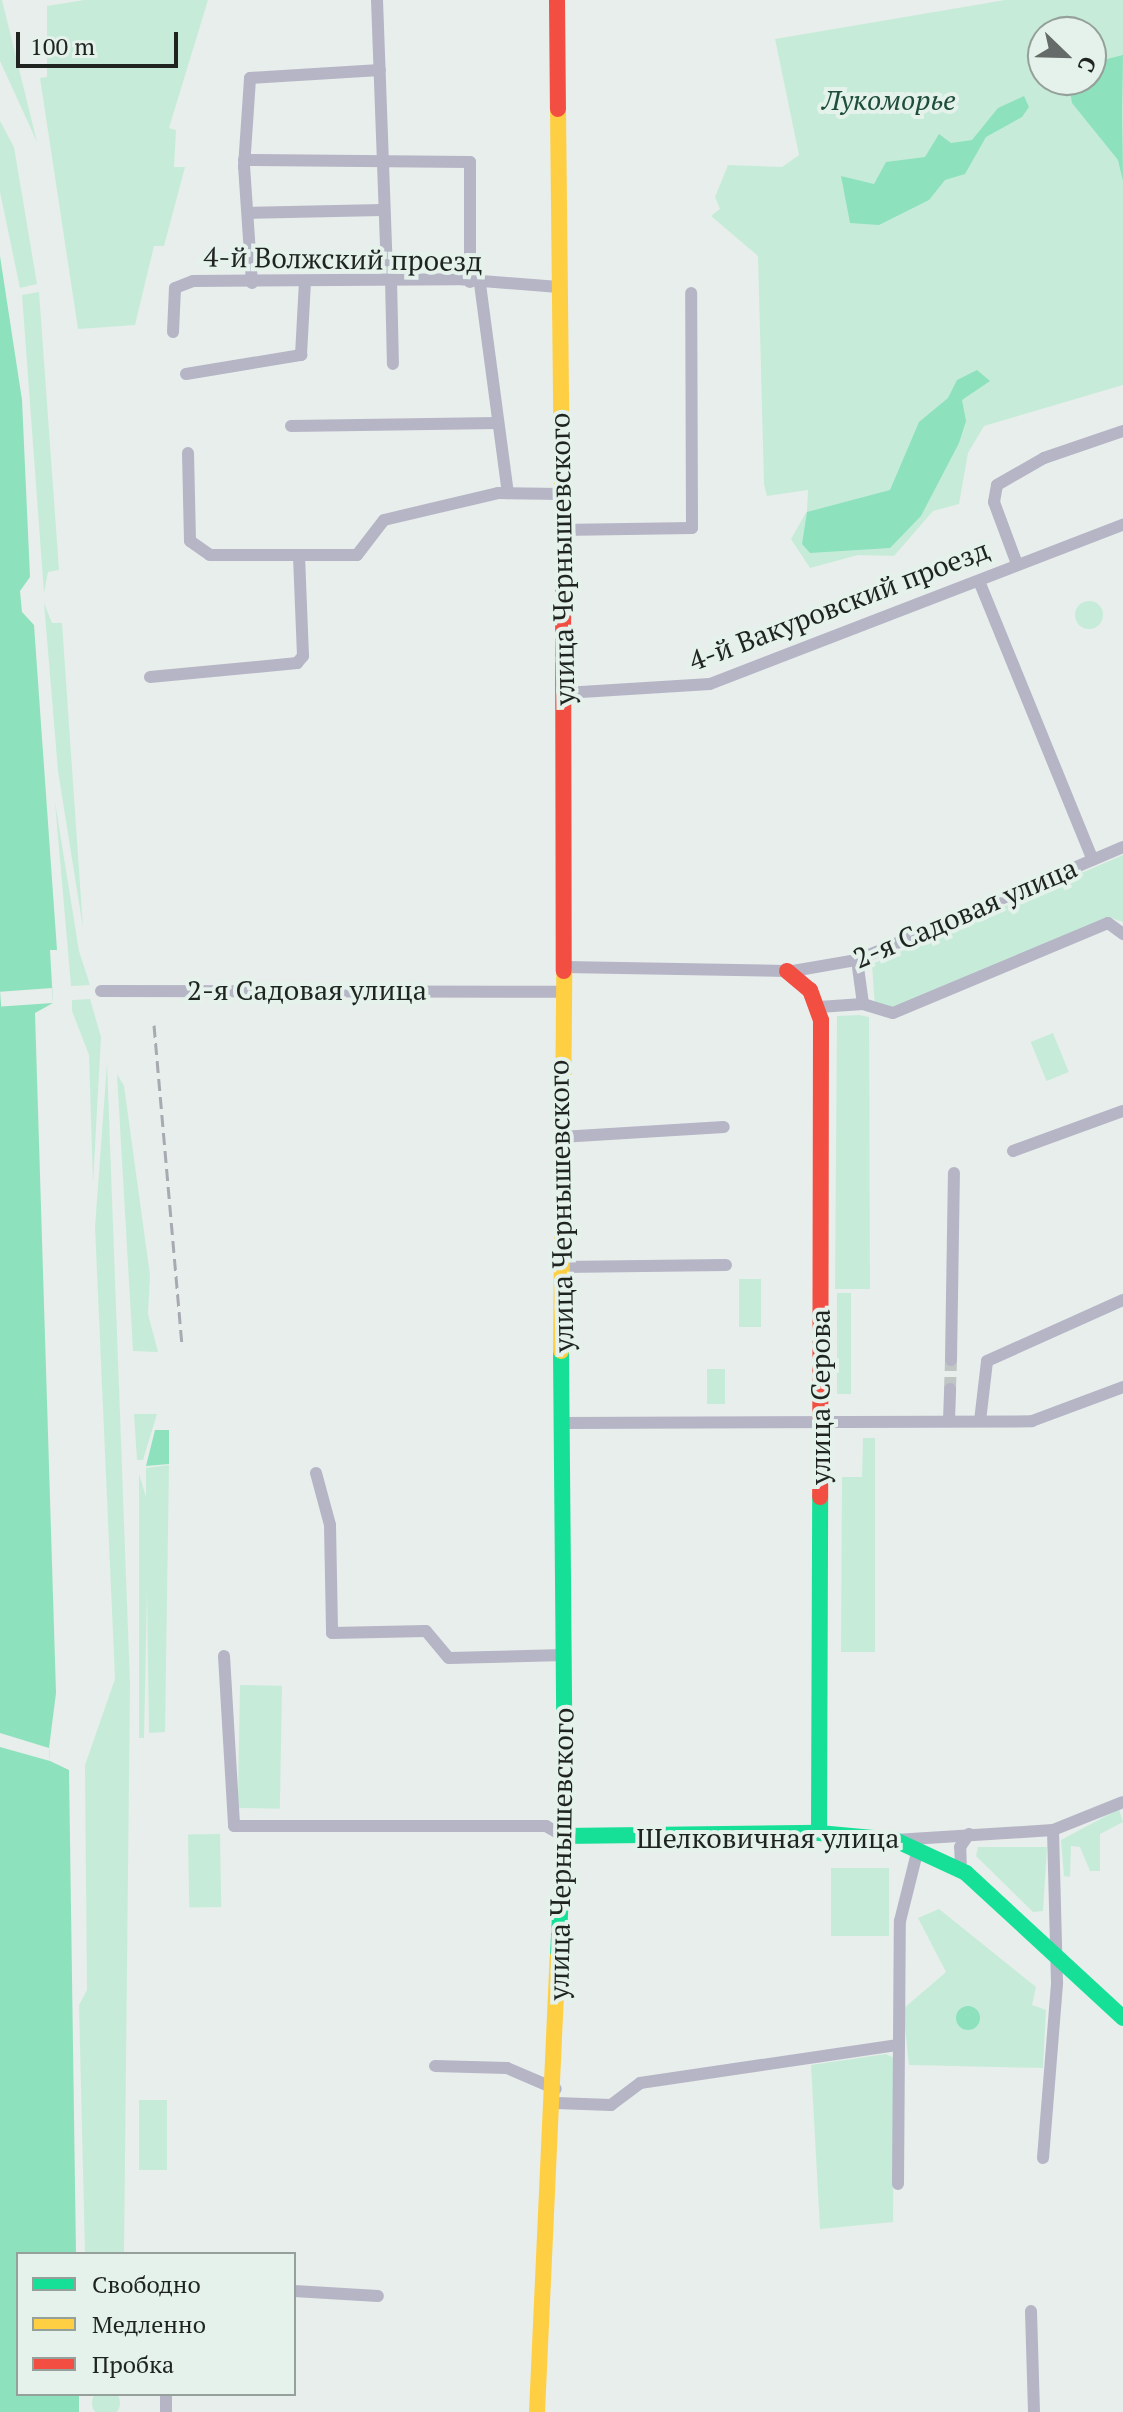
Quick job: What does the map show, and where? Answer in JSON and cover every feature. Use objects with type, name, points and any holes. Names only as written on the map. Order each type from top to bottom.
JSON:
[{"type":"main road","name":"улица Чернышевского","points":[[537,2412],[556,2096],[563,1836],[561,1137],[565,693],[557,0]]},
{"type":"main road","points":[[790,971],[819,1007]]},
{"type":"main road","name":"улица Серова","points":[[819,1007],[819,1833]]},
{"type":"main road","name":"Шелковичная улица","points":[[563,1836],[819,1833],[895,1840]]},
{"type":"main road","points":[[895,1840],[961,1870],[1123,2018]]},
{"type":"street","points":[[377,0],[382,210],[393,364]]},
{"type":"street","points":[[252,283],[244,160],[250,78],[380,70]]},
{"type":"street","points":[[244,160],[470,162],[475,283],[508,493]]},
{"type":"street","points":[[248,213],[382,210]]},
{"type":"street","name":"4-й Волжский проезд","points":[[173,332],[175,288],[193,281],[252,283],[389,279],[559,287]]},
{"type":"street","points":[[186,374],[301,355],[305,281]]},
{"type":"street","points":[[561,530],[692,528],[691,293]]},
{"type":"street","points":[[291,426],[498,423]]},
{"type":"street","points":[[1017,564],[993,493],[1044,458],[1123,431]]},
{"type":"street","points":[[188,453],[193,549],[357,555],[384,520],[508,493],[561,494]]},
{"type":"street","name":"4-й Вакуровский проезд","points":[[565,693],[710,684],[1123,525]]},
{"type":"street","points":[[150,677],[297,663],[303,656],[299,555]]},
{"type":"street","points":[[979,581],[1093,860]]},
{"type":"street","name":"2-я Садовая улица","points":[[564,967],[790,971],[857,960],[1123,847]]},
{"type":"street","name":"2-я Садовая улица","points":[[819,1007],[863,1004],[893,1013],[1120,930]]},
{"type":"street","points":[[857,960],[863,1004]]},
{"type":"street","name":"2-я Садовая улица","points":[[101,991],[562,992]]},
{"type":"street","points":[[1013,1151],[1123,1111]]},
{"type":"street","points":[[561,1137],[724,1127]]},
{"type":"street","points":[[951,1360],[954,1173]]},
{"type":"street","points":[[562,1267],[726,1265]]},
{"type":"street","points":[[980,1421],[987,1361],[1123,1300]]},
{"type":"street","points":[[564,1423],[1054,1418],[1123,1387]]},
{"type":"street","points":[[949,1421],[950,1389]]},
{"type":"street","points":[[316,1473],[330,1525],[332,1633],[426,1631],[449,1658],[564,1655]]},
{"type":"street","name":"Шелковичная улица","points":[[224,1656],[234,1826],[546,1826],[563,1836]]},
{"type":"street","name":"Шелковичная улица","points":[[895,1840],[1053,1830],[1123,1802]]},
{"type":"street","points":[[1043,2158],[1054,1954],[1053,1830]]},
{"type":"street","points":[[961,1870],[960,1847],[969,1834]]},
{"type":"street","points":[[898,2184],[900,1921],[918,1849]]},
{"type":"street","points":[[435,2066],[507,2068],[556,2096],[611,2105],[640,2083],[898,2045]]},
{"type":"street","points":[[296,2291],[378,2296]]},
{"type":"street","points":[[1031,2311],[1034,2412]]},
{"type":"green space","points":[[2,0],[37,142],[0,61]]},
{"type":"green space","points":[[84,0],[208,0],[169,128],[176,130],[174,167],[185,167],[164,246],[154,246],[135,325],[78,329],[40,78],[47,77],[47,6]]},
{"type":"green space","name":"Лукоморье","points":[[1005,0],[1123,0],[1123,385],[984,426],[968,453],[959,504],[933,511],[894,556],[858,555],[810,568],[791,539],[807,511],[808,490],[767,496],[764,484],[758,256],[711,216],[720,209],[715,197],[728,165],[782,167],[799,155],[775,39]]},
{"type":"green space","points":[[0,121],[14,147],[37,284],[20,288],[0,192]]},
{"type":"green space","points":[[39,292],[59,570],[48,572],[44,593],[22,295]]},
{"type":"green space","points":[[1089,601],[1099,605],[1103,615],[1099,625],[1089,629],[1079,625],[1075,615],[1079,605]]},
{"type":"green space","points":[[44,603],[52,623],[62,623],[83,928],[58,771]]},
{"type":"green space","points":[[55,802],[79,951],[90,985],[71,986]]},
{"type":"green space","points":[[1123,855],[1123,922],[1108,917],[890,1008],[875,1007],[872,964]]},
{"type":"green space","points":[[90,999],[101,1037],[93,1183],[89,1055],[72,1011],[72,1000]]},
{"type":"green space","points":[[837,1016],[869,1017],[870,1289],[835,1289]]},
{"type":"green space","points":[[1053,1033],[1069,1072],[1046,1081],[1031,1042]]},
{"type":"green space","points":[[107,1063],[130,1684],[124,2252],[85,2252],[79,2005],[87,1990],[85,1765],[115,1679],[95,1227]]},
{"type":"green space","points":[[117,1074],[124,1086],[150,1275],[148,1314],[158,1352],[133,1351]]},
{"type":"green space","points":[[739,1279],[761,1279],[761,1327],[739,1327]]},
{"type":"green space","points":[[837,1293],[851,1293],[851,1394],[837,1394]]},
{"type":"green space","points":[[707,1369],[725,1369],[725,1404],[707,1404]]},
{"type":"green space","points":[[134,1414],[157,1414],[143,1460],[137,1460]]},
{"type":"green space","points":[[863,1438],[875,1438],[875,1652],[841,1652],[842,1477],[862,1477]]},
{"type":"green space","points":[[169,1465],[165,1732],[149,1733],[147,1591],[144,1738],[139,1738],[139,1474],[146,1497],[146,1468]]},
{"type":"green space","points":[[240,1685],[282,1686],[280,1809],[238,1808]]},
{"type":"green space","points":[[1119,1809],[1123,1822],[1100,1834],[1100,1871],[1090,1871],[1080,1847],[1071,1846],[1070,1877],[1064,1876],[1061,1840]]},
{"type":"green space","points":[[220,1834],[221,1907],[189,1908],[188,1835]]},
{"type":"green space","points":[[978,1847],[1047,1847],[1043,1911],[1033,1912],[976,1856]]},
{"type":"green space","points":[[831,1868],[889,1868],[889,1936],[831,1936]]},
{"type":"green space","points":[[939,1909],[1036,1987],[1032,2005],[1046,2010],[1043,2068],[909,2065],[903,2009],[946,1972],[918,1918]]},
{"type":"green space","points":[[886,2054],[894,2058],[893,2222],[820,2229],[811,2065]]},
{"type":"green space","points":[[139,2100],[167,2100],[167,2170],[139,2170]]},
{"type":"green space","points":[[94,2396],[119,2398],[116,2413],[96,2413],[93,2408]]},
{"type":"shaded area","points":[[1123,55],[1123,181],[1118,160],[1072,103],[1071,96],[1107,96],[1107,59]]},
{"type":"shaded area","points":[[1024,96],[1029,107],[1022,117],[986,137],[965,174],[945,180],[929,200],[879,225],[850,223],[841,176],[874,184],[886,162],[925,157],[939,134],[951,143],[972,140],[998,108]]},
{"type":"shaded area","points":[[0,256],[22,400],[30,577],[20,591],[22,612],[34,625],[57,950],[50,950],[53,1003],[35,1013],[56,1693],[49,1748],[50,1761],[69,1770],[76,2252],[16,2252],[16,2396],[79,2396],[79,2412],[0,2412]]},
{"type":"shaded area","points":[[977,370],[990,381],[962,400],[966,421],[959,443],[921,516],[890,548],[810,553],[802,544],[807,512],[890,490],[919,422],[948,398],[957,380]]},
{"type":"shaded area","points":[[155,1430],[169,1430],[169,1464],[146,1466]]},
{"type":"shaded area","points":[[968,2006],[977,2009],[980,2018],[977,2027],[968,2030],[959,2027],[956,2018],[959,2009]]},
{"type":"pier","points":[[52,988],[53,1003],[1,1007],[0,992]]},
{"type":"pier","points":[[0,1733],[49,1748],[50,1761],[0,1747]]},
{"type":"tunnel","points":[[950,1389],[951,1360]]},
{"type":"railway","points":[[154,1025],[182,1343]]},
{"type":"traffic: fast","points":[[558,1957],[565,1810],[561,1351]]},
{"type":"traffic: fast","points":[[819,1833],[820,1497]]},
{"type":"traffic: fast","points":[[563,1836],[819,1833],[895,1840],[966,1873],[1123,2018]]},
{"type":"traffic: slow","points":[[558,109],[563,555]]},
{"type":"traffic: slow","points":[[561,1351],[564,971]]},
{"type":"traffic: slow","points":[[537,2412],[558,1957]]},
{"type":"traffic: jam","points":[[557,0],[558,109]]},
{"type":"traffic: jam","points":[[563,555],[564,971]]},
{"type":"traffic: jam","points":[[787,971],[810,990],[821,1020],[820,1497]]}]
